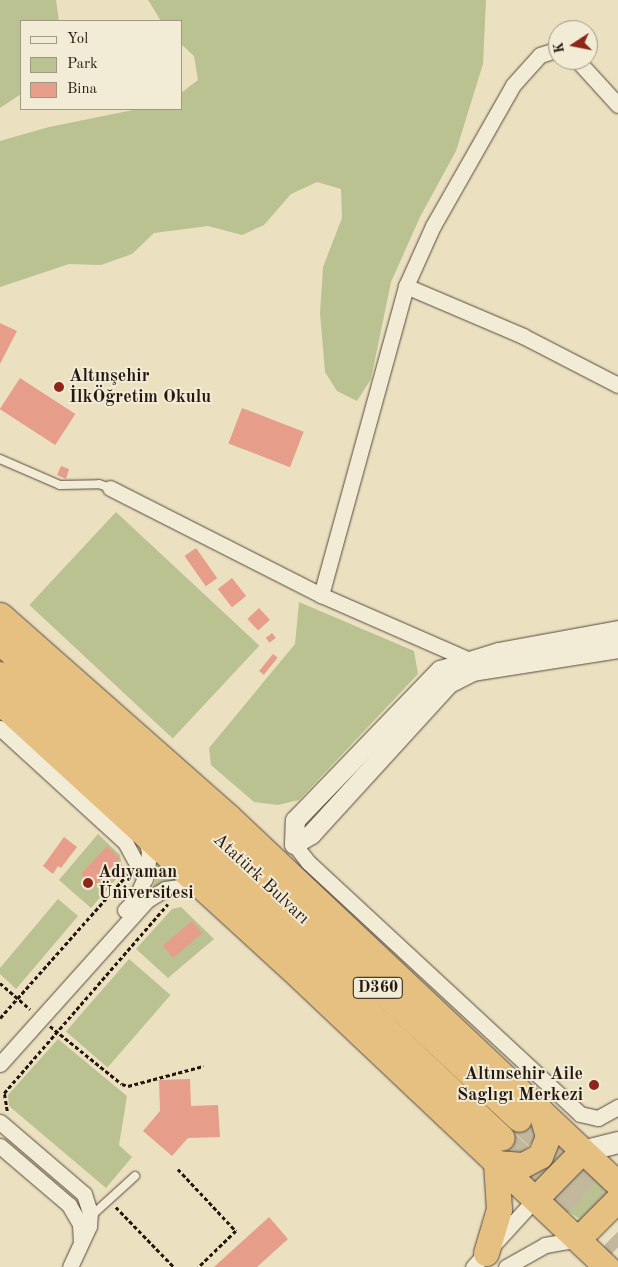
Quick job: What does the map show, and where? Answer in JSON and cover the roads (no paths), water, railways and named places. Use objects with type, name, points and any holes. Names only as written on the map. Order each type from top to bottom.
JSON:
[{"type":"highway","points":[[0,615],[228,816],[530,1115],[548,1136],[540,1156],[520,1166],[496,1163]]},
{"type":"highway","name":"Atatürk Bulvarı","points":[[0,642],[530,1115]]},
{"type":"highway","name":"Atatürk Bulvarı","points":[[0,674],[223,875],[502,1138]]},
{"type":"highway","points":[[0,702],[199,884],[607,1267]]},
{"type":"highway","points":[[530,1115],[582,1151],[618,1184]]},
{"type":"highway","points":[[535,1199],[582,1151]]},
{"type":"highway","points":[[488,1262],[499,1209],[496,1163]]},
{"type":"highway","points":[[578,1239],[618,1199]]},
{"type":"highway","points":[[618,1247],[618,1267]]},
{"type":"main road","points":[[582,1151],[618,1142]]},
{"type":"street","points":[[322,595],[406,286],[433,226],[513,85],[540,55],[548,52]]},
{"type":"street","points":[[586,70],[618,105]]},
{"type":"street","points":[[406,286],[523,336],[618,385]]},
{"type":"street","points":[[110,488],[322,595],[472,666],[618,648]]},
{"type":"street","points":[[618,630],[472,666],[449,683],[311,834],[294,844],[308,862],[580,1114],[598,1118],[618,1107]]},
{"type":"street","points":[[0,728],[125,842],[134,854],[141,873]]},
{"type":"street","points":[[0,1050],[135,900],[141,873],[149,865],[145,834]]},
{"type":"street","points":[[0,1064],[147,900],[165,889],[199,884]]},
{"type":"street","points":[[7,1119],[84,1194],[81,1246],[70,1267]]},
{"type":"street","points":[[0,1146],[84,1218]]},
{"type":"street","points":[[488,1262],[535,1199]]},
{"type":"street","points":[[488,1262],[578,1239]]},
{"type":"lane","points":[[0,460],[60,485],[99,484],[110,488]]},
{"type":"lane","points":[[84,1218],[110,1201],[135,1176]]},
{"type":"tunnel","points":[[519,1119],[618,1213]]},
{"type":"tunnel","points":[[502,1138],[618,1247]]},
{"type":"place","name":"Altınşehir İlkÖğretim Okulu","points":[[59,387]]},
{"type":"place","name":"Adıyaman Üniversitesi","points":[[88,883]]},
{"type":"place","name":"Altınsehir Aile Saglıgı Merkezi","points":[[594,1085]]}]
